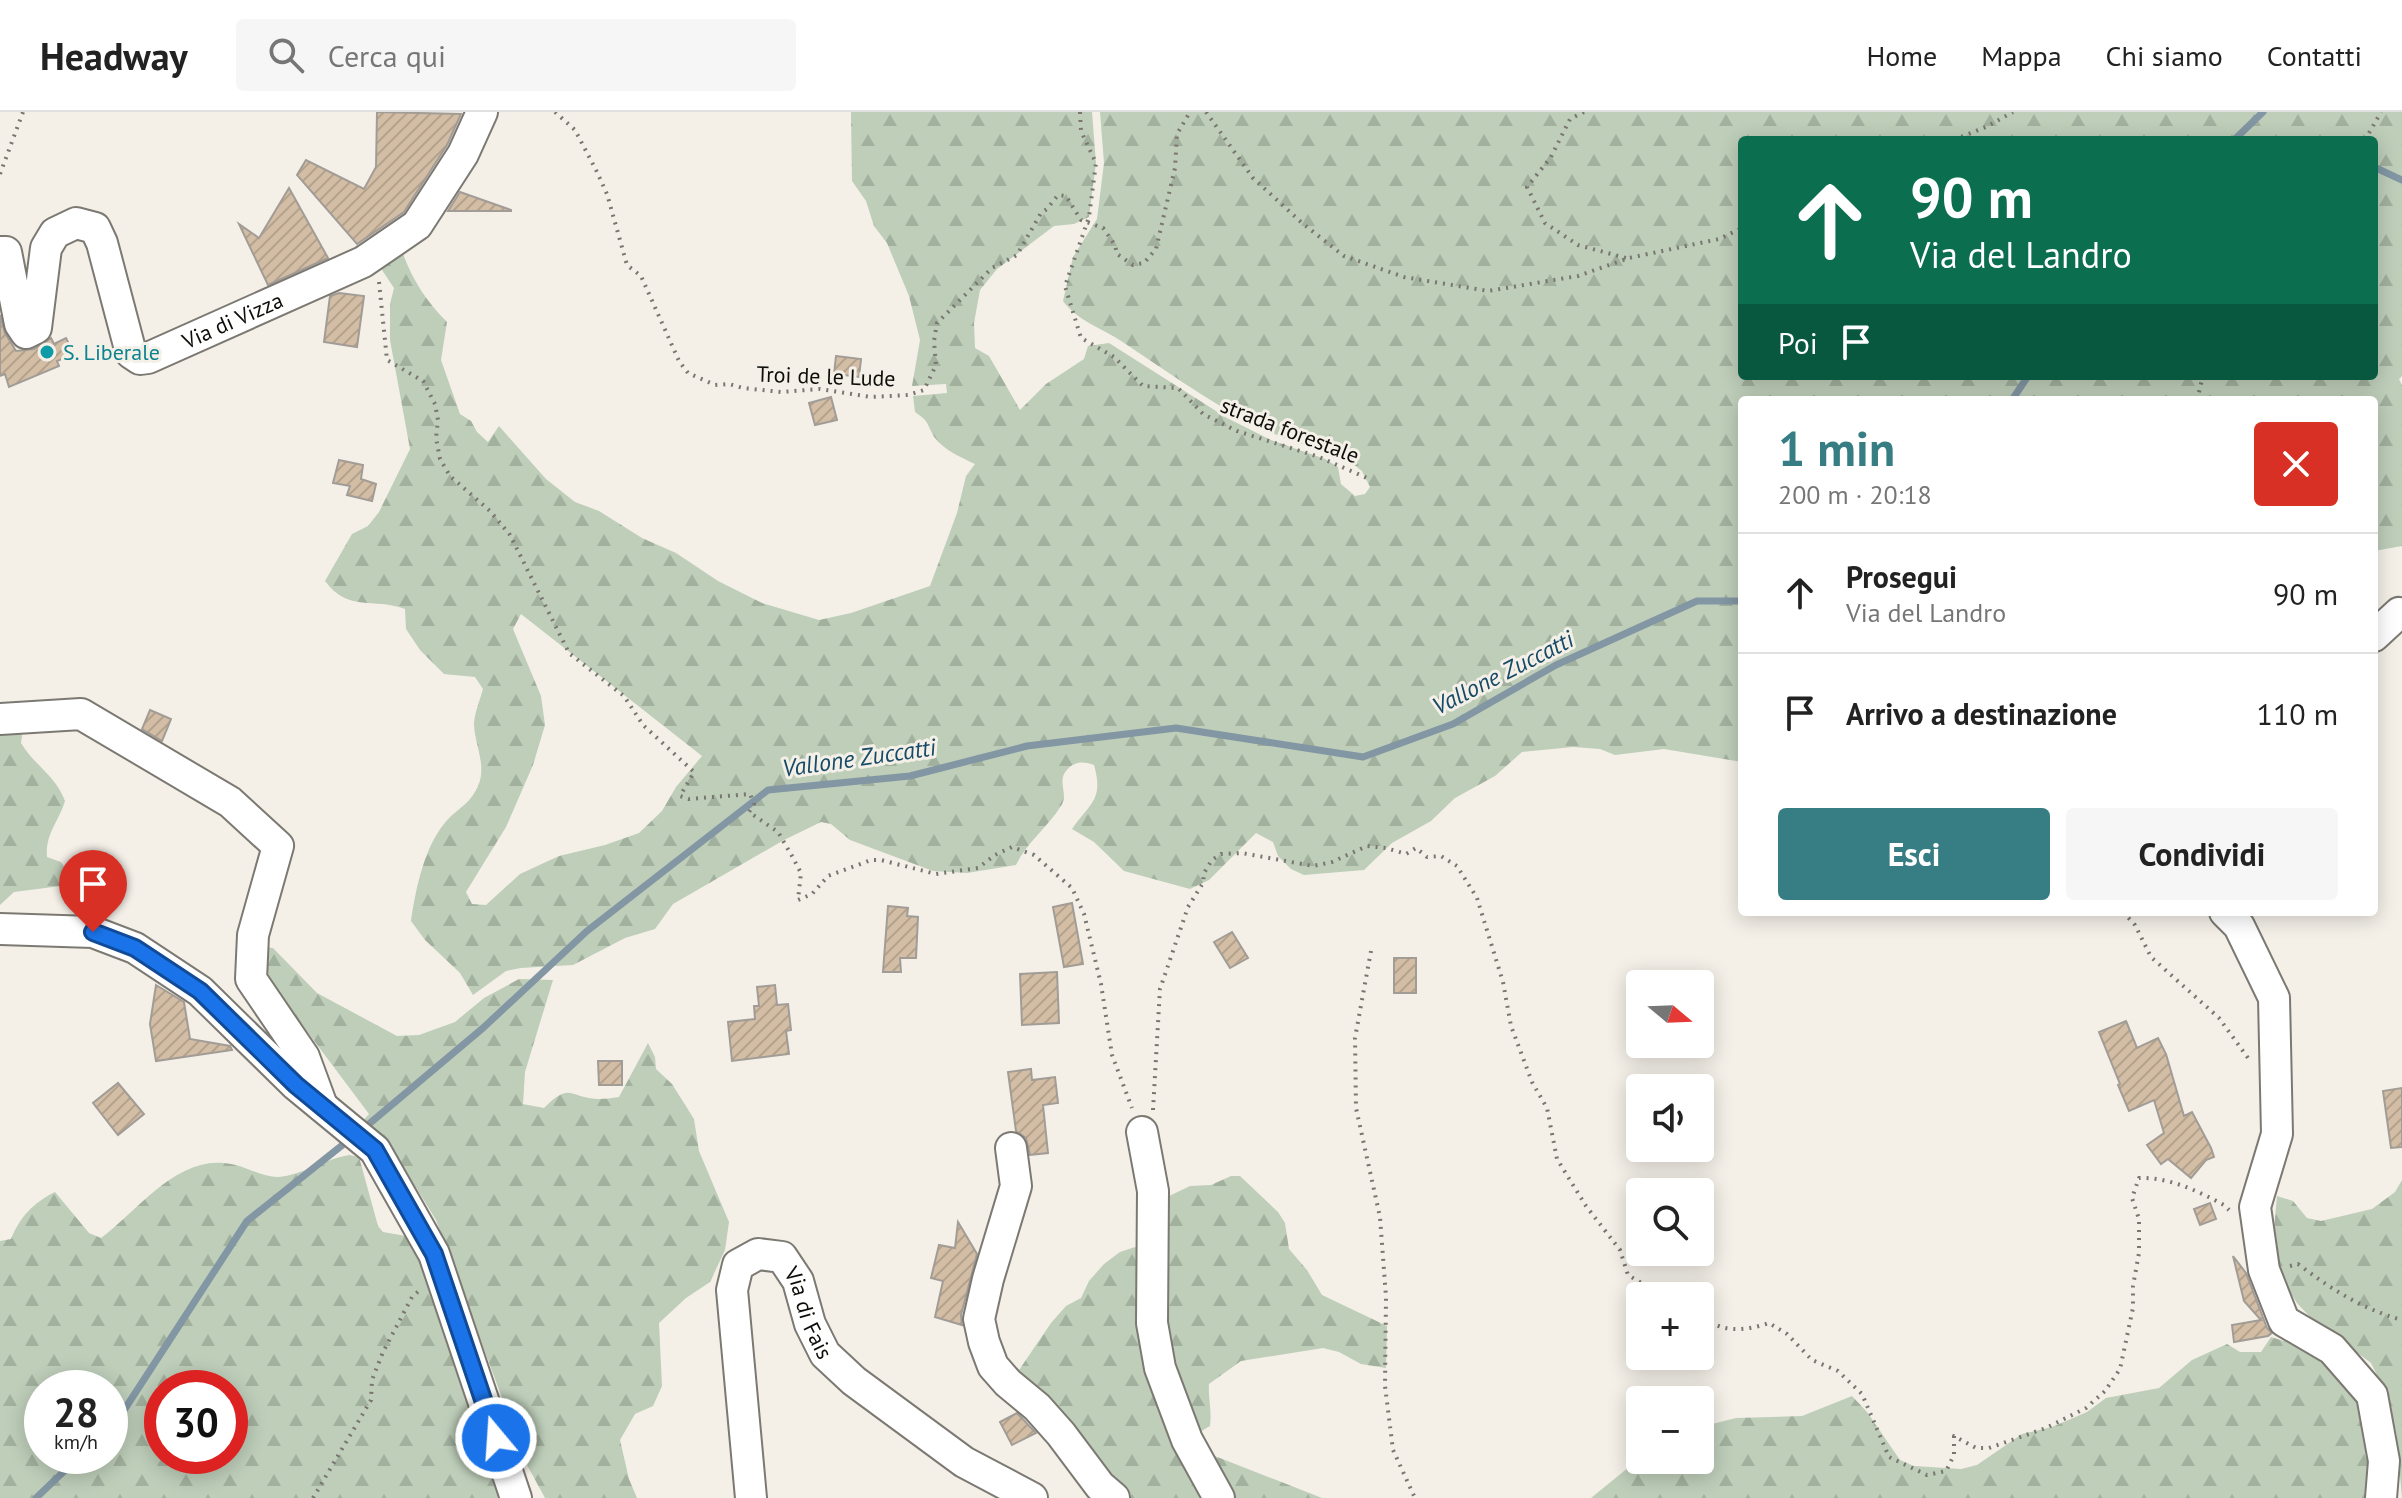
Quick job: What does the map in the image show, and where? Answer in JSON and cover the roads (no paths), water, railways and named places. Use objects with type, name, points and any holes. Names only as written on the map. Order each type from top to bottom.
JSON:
[{"type":"street","name":"Via di Vizza","points":[[0,252],[6,252],[20,324],[26,333],[36,328],[46,248],[55,233],[76,223],[95,228],[102,243],[131,353],[140,359],[148,358],[365,260],[417,225],[463,154],[482,112]]},
{"type":"street","points":[[2378,632],[2399,613],[2402,614]]},
{"type":"street","points":[[0,719],[81,714],[230,802],[278,846],[253,935],[251,979],[304,1057],[333,1116]]},
{"type":"street","points":[[2229,916],[2239,926],[2274,998],[2277,1134],[2255,1207],[2264,1270],[2284,1321],[2332,1349],[2372,1395],[2384,1461],[2381,1498]]},
{"type":"street","points":[[0,929],[93,932],[135,948],[200,991],[296,1085],[371,1147],[436,1259],[516,1498]]},
{"type":"street","points":[[1142,1132],[1153,1191],[1152,1323],[1160,1368],[1187,1440],[1219,1498]]},
{"type":"street","points":[[1011,1148],[1016,1186],[979,1319],[984,1342],[993,1366],[1037,1407],[1100,1486],[1114,1498]]},
{"type":"street","name":"Via di Fais","points":[[751,1498],[732,1290],[738,1265],[758,1254],[782,1257],[798,1281],[810,1324],[825,1354],[854,1381],[964,1462],[1032,1498]]},
{"type":"waterway","name":"Vallone Zuccatti","points":[[2238,136],[2263,112]]},
{"type":"waterway","points":[[2378,169],[2402,180]]},
{"type":"waterway","name":"Vallone Zuccatti","points":[[2015,396],[2025,380]]},
{"type":"waterway","name":"Vallone Zuccatti","points":[[363,1129],[483,1028],[587,931],[768,790],[910,776],[1027,746],[1176,728],[1363,757],[1453,724],[1556,665],[1697,601],[1738,601]]},
{"type":"waterway","name":"Vallone Zuccatti","points":[[128,1404],[247,1221],[350,1139]]},
{"type":"waterway","name":"Vallone Zuccatti","points":[[36,1498],[61,1474]]},
{"type":"place","name":"S. Liberale","points":[[47,352]]}]
